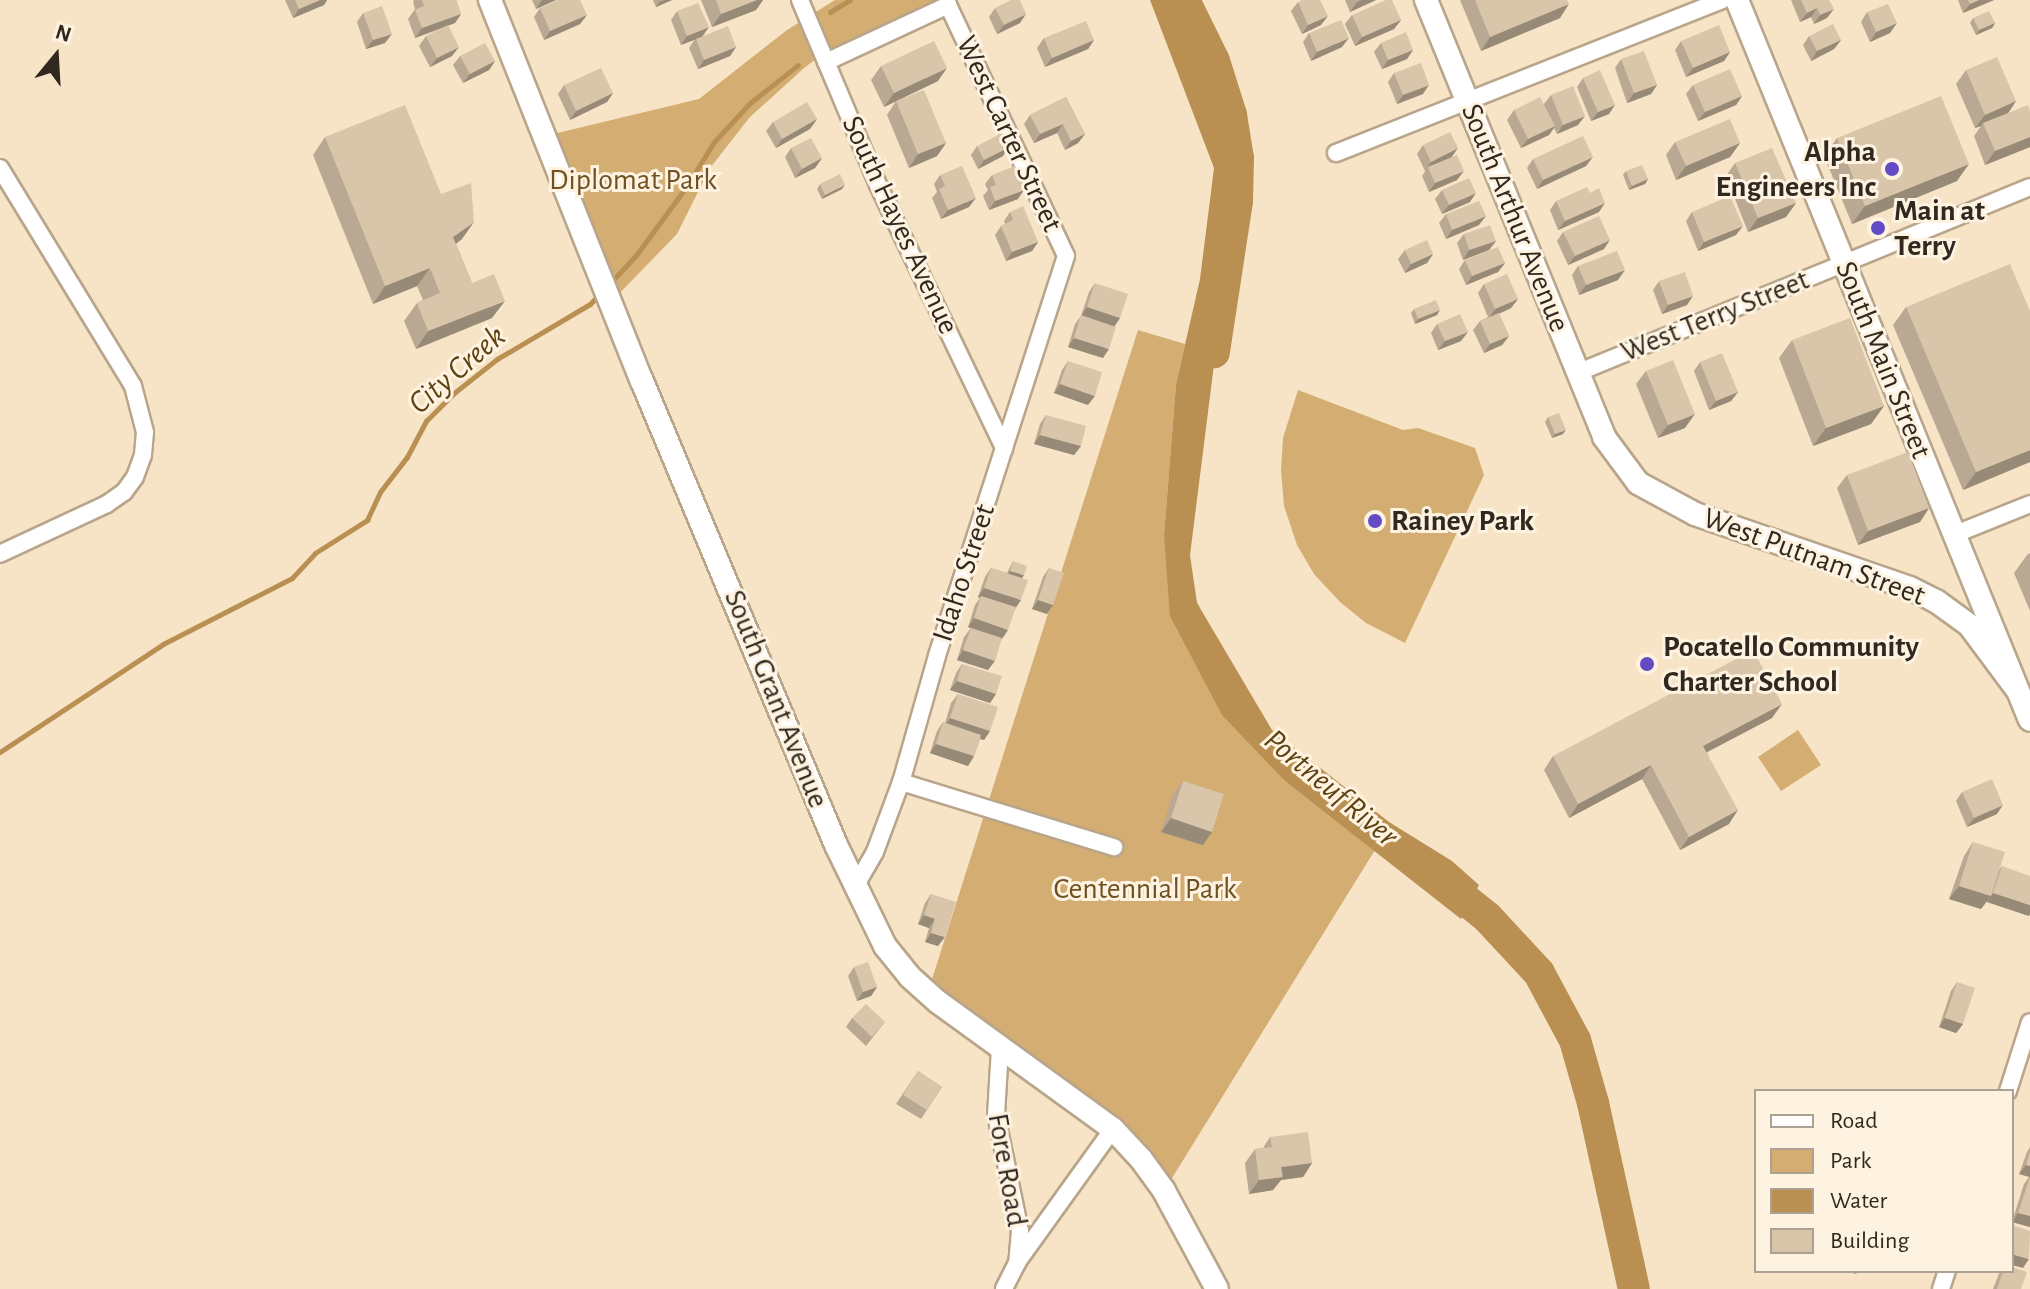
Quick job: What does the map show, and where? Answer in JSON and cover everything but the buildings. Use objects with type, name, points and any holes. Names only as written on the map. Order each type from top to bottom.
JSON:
[{"type":"main road","name":"South Grant Avenue","points":[[490,0],[611,302],[855,886],[885,946],[910,977],[1000,1048],[1113,1129],[1141,1159],[1164,1191],[1217,1289]]},
{"type":"main road","name":"South Arthur Avenue","points":[[1426,0],[1604,437]]},
{"type":"main road","name":"South Main Street","points":[[1737,0],[2030,720]]},
{"type":"main road","name":"West Putnam Street","points":[[1604,437],[1638,483],[1665,500],[1695,514],[1910,588],[1936,601],[1969,625],[2016,688]]},
{"type":"main road","points":[[1936,601],[1955,590],[1964,561]]},
{"type":"street","name":"South Hayes Avenue","points":[[800,0],[878,185],[1004,448]]},
{"type":"street","points":[[1336,153],[1722,0]]},
{"type":"street","name":"West Carter Street","points":[[826,62],[948,5],[1066,256]]},
{"type":"street","points":[[0,168],[133,386],[145,432],[143,455],[135,477],[124,492],[94,510],[0,554]]},
{"type":"street","name":"West Terry Street","points":[[1579,372],[2030,187]]},
{"type":"street","name":"Idaho Street","points":[[855,886],[875,852],[901,782],[1066,256]]},
{"type":"street","points":[[1953,535],[2030,504]]},
{"type":"street","points":[[901,782],[1114,847]]},
{"type":"street","points":[[2009,1089],[2030,1022]]},
{"type":"street","name":"Fore Road","points":[[1000,1048],[994,1095],[996,1115],[1018,1212],[1017,1263],[1004,1289]]},
{"type":"street","points":[[1017,1263],[1113,1129]]},
{"type":"green space","name":"Diplomat Park","points":[[835,0],[948,0],[826,62],[822,54],[803,69],[750,117],[710,168],[677,234],[611,302],[545,136],[699,99],[787,30]]},
{"type":"green space","name":"Centennial Park","points":[[1138,330],[1185,344],[1176,384],[1164,535],[1285,781],[1375,850],[1164,1191],[1141,1159],[928,992]]},
{"type":"green space","name":"Rainey Park","points":[[1298,390],[1403,430],[1418,428],[1475,448],[1484,475],[1405,643],[1366,623],[1340,602],[1314,574],[1297,545],[1284,506],[1281,470],[1283,438]]},
{"type":"green space","points":[[1798,730],[1821,765],[1781,791],[1758,757]]},
{"type":"water","points":[[1150,0],[1181,0],[1214,61],[1238,174],[1190,555],[1197,603],[1272,730],[1389,822],[1452,861],[1479,885],[1461,919],[1285,781],[1222,715],[1170,616],[1164,535],[1176,384],[1200,279],[1214,168]]},
{"type":"waterway","name":"City Creek","points":[[830,12],[850,0]]},
{"type":"waterway","name":"Portneuf River","points":[[1184,0],[1214,61],[1231,115],[1238,158],[1237,201],[1214,352]]},
{"type":"waterway","name":"City Creek","points":[[611,282],[637,254],[686,187],[714,142],[750,103],[798,65]]},
{"type":"waterway","name":"City Creek","points":[[0,752],[163,644],[292,578],[315,553],[367,520],[380,492],[407,457],[426,421],[454,393],[497,359],[590,304],[601,292]]},
{"type":"waterway","name":"Portneuf River","points":[[1437,877],[1487,917],[1539,973],[1575,1040],[1593,1103],[1634,1289]]},
{"type":"place","name":"Alpha Engineers Inc","points":[[1892,169]]},
{"type":"place","name":"Main at Terry","points":[[1878,228]]},
{"type":"place","name":"Rainey Park","points":[[1375,521]]},
{"type":"place","name":"Pocatello Community Charter School","points":[[1647,664]]}]
